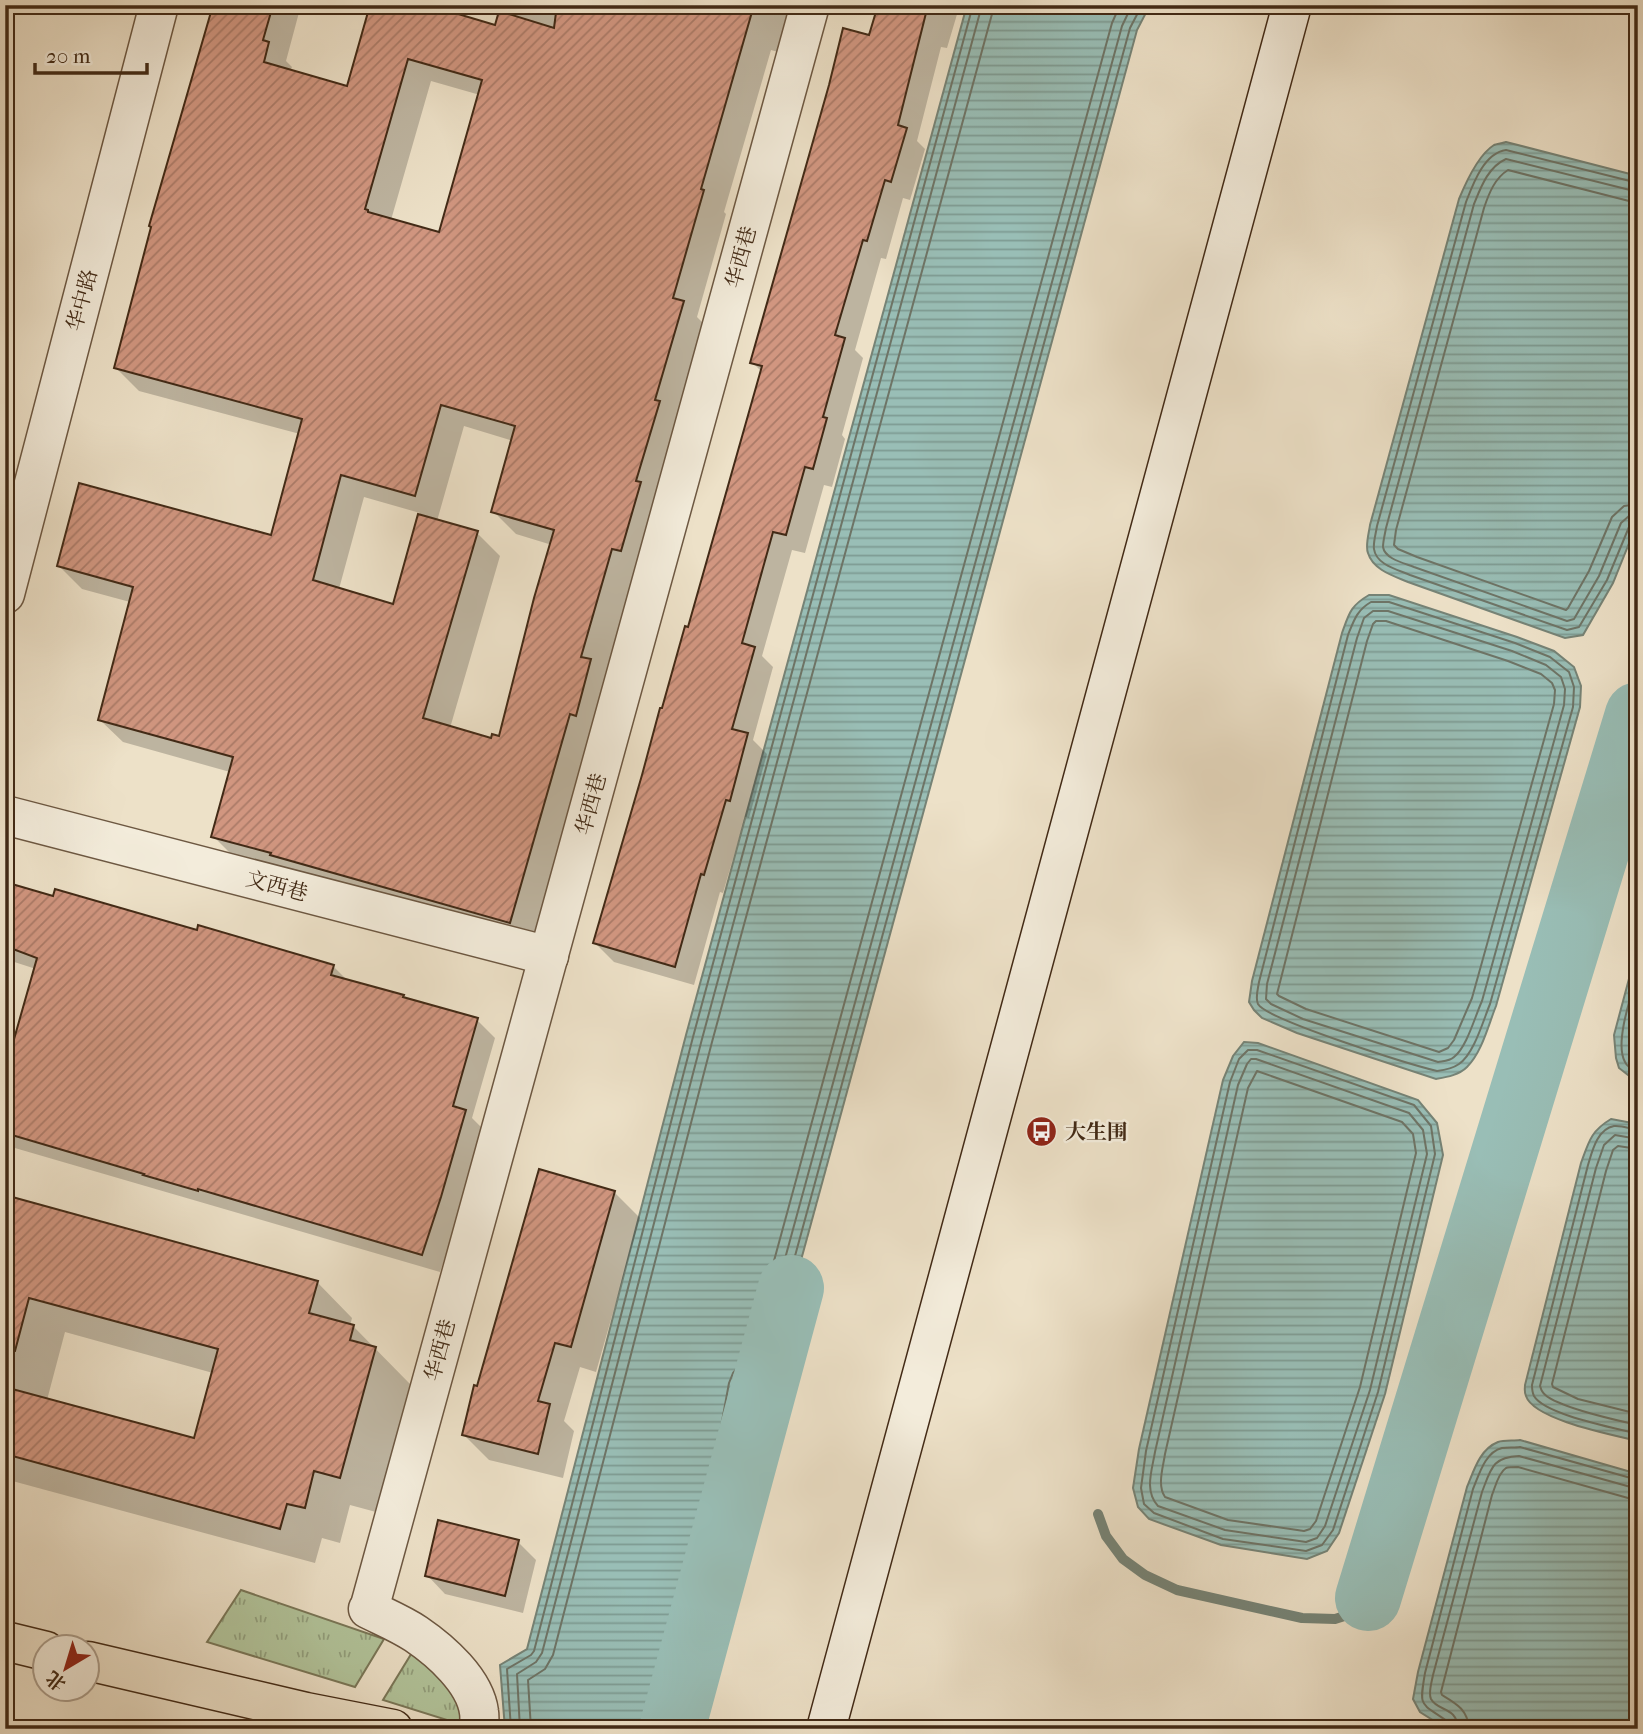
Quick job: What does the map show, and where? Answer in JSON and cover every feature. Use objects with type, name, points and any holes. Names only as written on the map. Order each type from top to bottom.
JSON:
[{"type":"highway","points":[[5,1642],[32,1648]]},
{"type":"highway","points":[[102,1664],[306,1712],[393,1729]]},
{"type":"street","name":"华中路","points":[[5,594],[159,5]]},
{"type":"street","name":"华西巷","points":[[480,1729],[479,1711],[470,1687],[454,1667],[435,1648],[369,1606],[810,5]]},
{"type":"street","points":[[825,1729],[1292,5]]},
{"type":"street","name":"文西巷","points":[[5,815],[549,956]]},
{"type":"green space","points":[[241,1590],[384,1639],[355,1687],[207,1642]]},
{"type":"green space","points":[[413,1651],[451,1679],[466,1726],[383,1700]]},
{"type":"water","points":[[967,5],[1150,5],[1137,30],[771,1370],[754,1388],[705,1658],[682,1729],[505,1729],[500,1665],[527,1649],[686,1035]]},
{"type":"water","points":[[1506,142],[1638,176],[1638,521],[1613,583],[1583,635],[1565,638],[1391,575],[1374,564],[1367,550],[1370,525],[1459,199],[1483,155],[1494,145]]},
{"type":"water","points":[[1369,595],[1389,595],[1554,651],[1574,667],[1581,686],[1580,707],[1496,1006],[1481,1046],[1472,1061],[1457,1074],[1436,1079],[1297,1033],[1262,1018],[1249,1002],[1252,981],[1342,633],[1351,611]]},
{"type":"water","points":[[1638,945],[1638,1080],[1619,1068],[1614,1035]]},
{"type":"water","points":[[1244,1042],[1258,1043],[1418,1100],[1437,1123],[1443,1155],[1385,1394],[1339,1533],[1327,1551],[1307,1559],[1221,1545],[1149,1519],[1138,1507],[1133,1488],[1139,1449],[1223,1080],[1233,1056]]},
{"type":"water","points":[[1611,1119],[1638,1124],[1638,1441],[1559,1419],[1532,1405],[1525,1392],[1581,1163],[1592,1137]]},
{"type":"water","points":[[1520,1440],[1638,1474],[1638,1729],[1447,1729],[1420,1712],[1413,1699],[1472,1474],[1482,1455],[1492,1445],[1500,1441]]},
{"type":"building","points":[[213,5],[273,5],[263,40],[269,42],[264,62],[347,86],[370,5],[428,5],[495,25],[499,11],[554,28],[557,5],[754,5],[673,298],[684,301],[655,400],[660,401],[636,481],[641,482],[621,551],[612,549],[581,657],[591,659],[576,716],[570,714],[510,923],[211,837],[233,757],[98,720],[133,587],[57,566],[79,483],[271,535],[302,419],[114,368],[151,227],[149,226]],"holes":[[[408,59],[482,80],[439,232],[365,209]],[[441,405],[515,426],[491,512],[554,530],[499,736],[492,734],[491,738],[423,718],[478,531],[418,514],[393,604],[313,580],[341,475],[415,496]]]},
{"type":"building","points":[[878,5],[928,5],[898,125],[907,128],[891,182],[885,180],[867,241],[863,240],[835,335],[845,338],[823,417],[827,418],[813,469],[805,467],[786,535],[773,532],[742,643],[755,647],[732,729],[748,733],[730,801],[726,800],[704,875],[701,874],[675,967],[593,943],[660,708],[685,626],[688,627],[762,366],[750,363],[843,28],[869,35]]},
{"type":"building","points":[[5,882],[53,896],[55,889],[197,930],[198,925],[334,965],[331,975],[478,1018],[453,1106],[466,1110],[422,1255],[5,1133],[5,1071],[37,958],[5,946]]},
{"type":"building","points":[[539,1169],[615,1191],[571,1347],[555,1343],[538,1401],[550,1404],[538,1454],[462,1435],[474,1385],[477,1386]]},
{"type":"building","points":[[5,1195],[318,1281],[309,1313],[354,1325],[350,1340],[376,1347],[340,1478],[314,1471],[305,1508],[287,1504],[280,1529],[5,1454],[5,1387],[194,1438],[218,1349],[29,1298],[15,1351],[5,1350]]},
{"type":"building","points":[[438,1520],[519,1540],[505,1596],[425,1576]]},
{"type":"waterway","points":[[1368,1598],[1638,715]]},
{"type":"waterway","points":[[672,1729],[791,1288]]},
{"type":"waterway","points":[[1098,1514],[1106,1536],[1123,1559],[1145,1575],[1177,1590],[1302,1618],[1335,1619],[1354,1613],[1368,1598]]},
{"type":"place","name":"大生围","points":[[1042,1132]]}]
